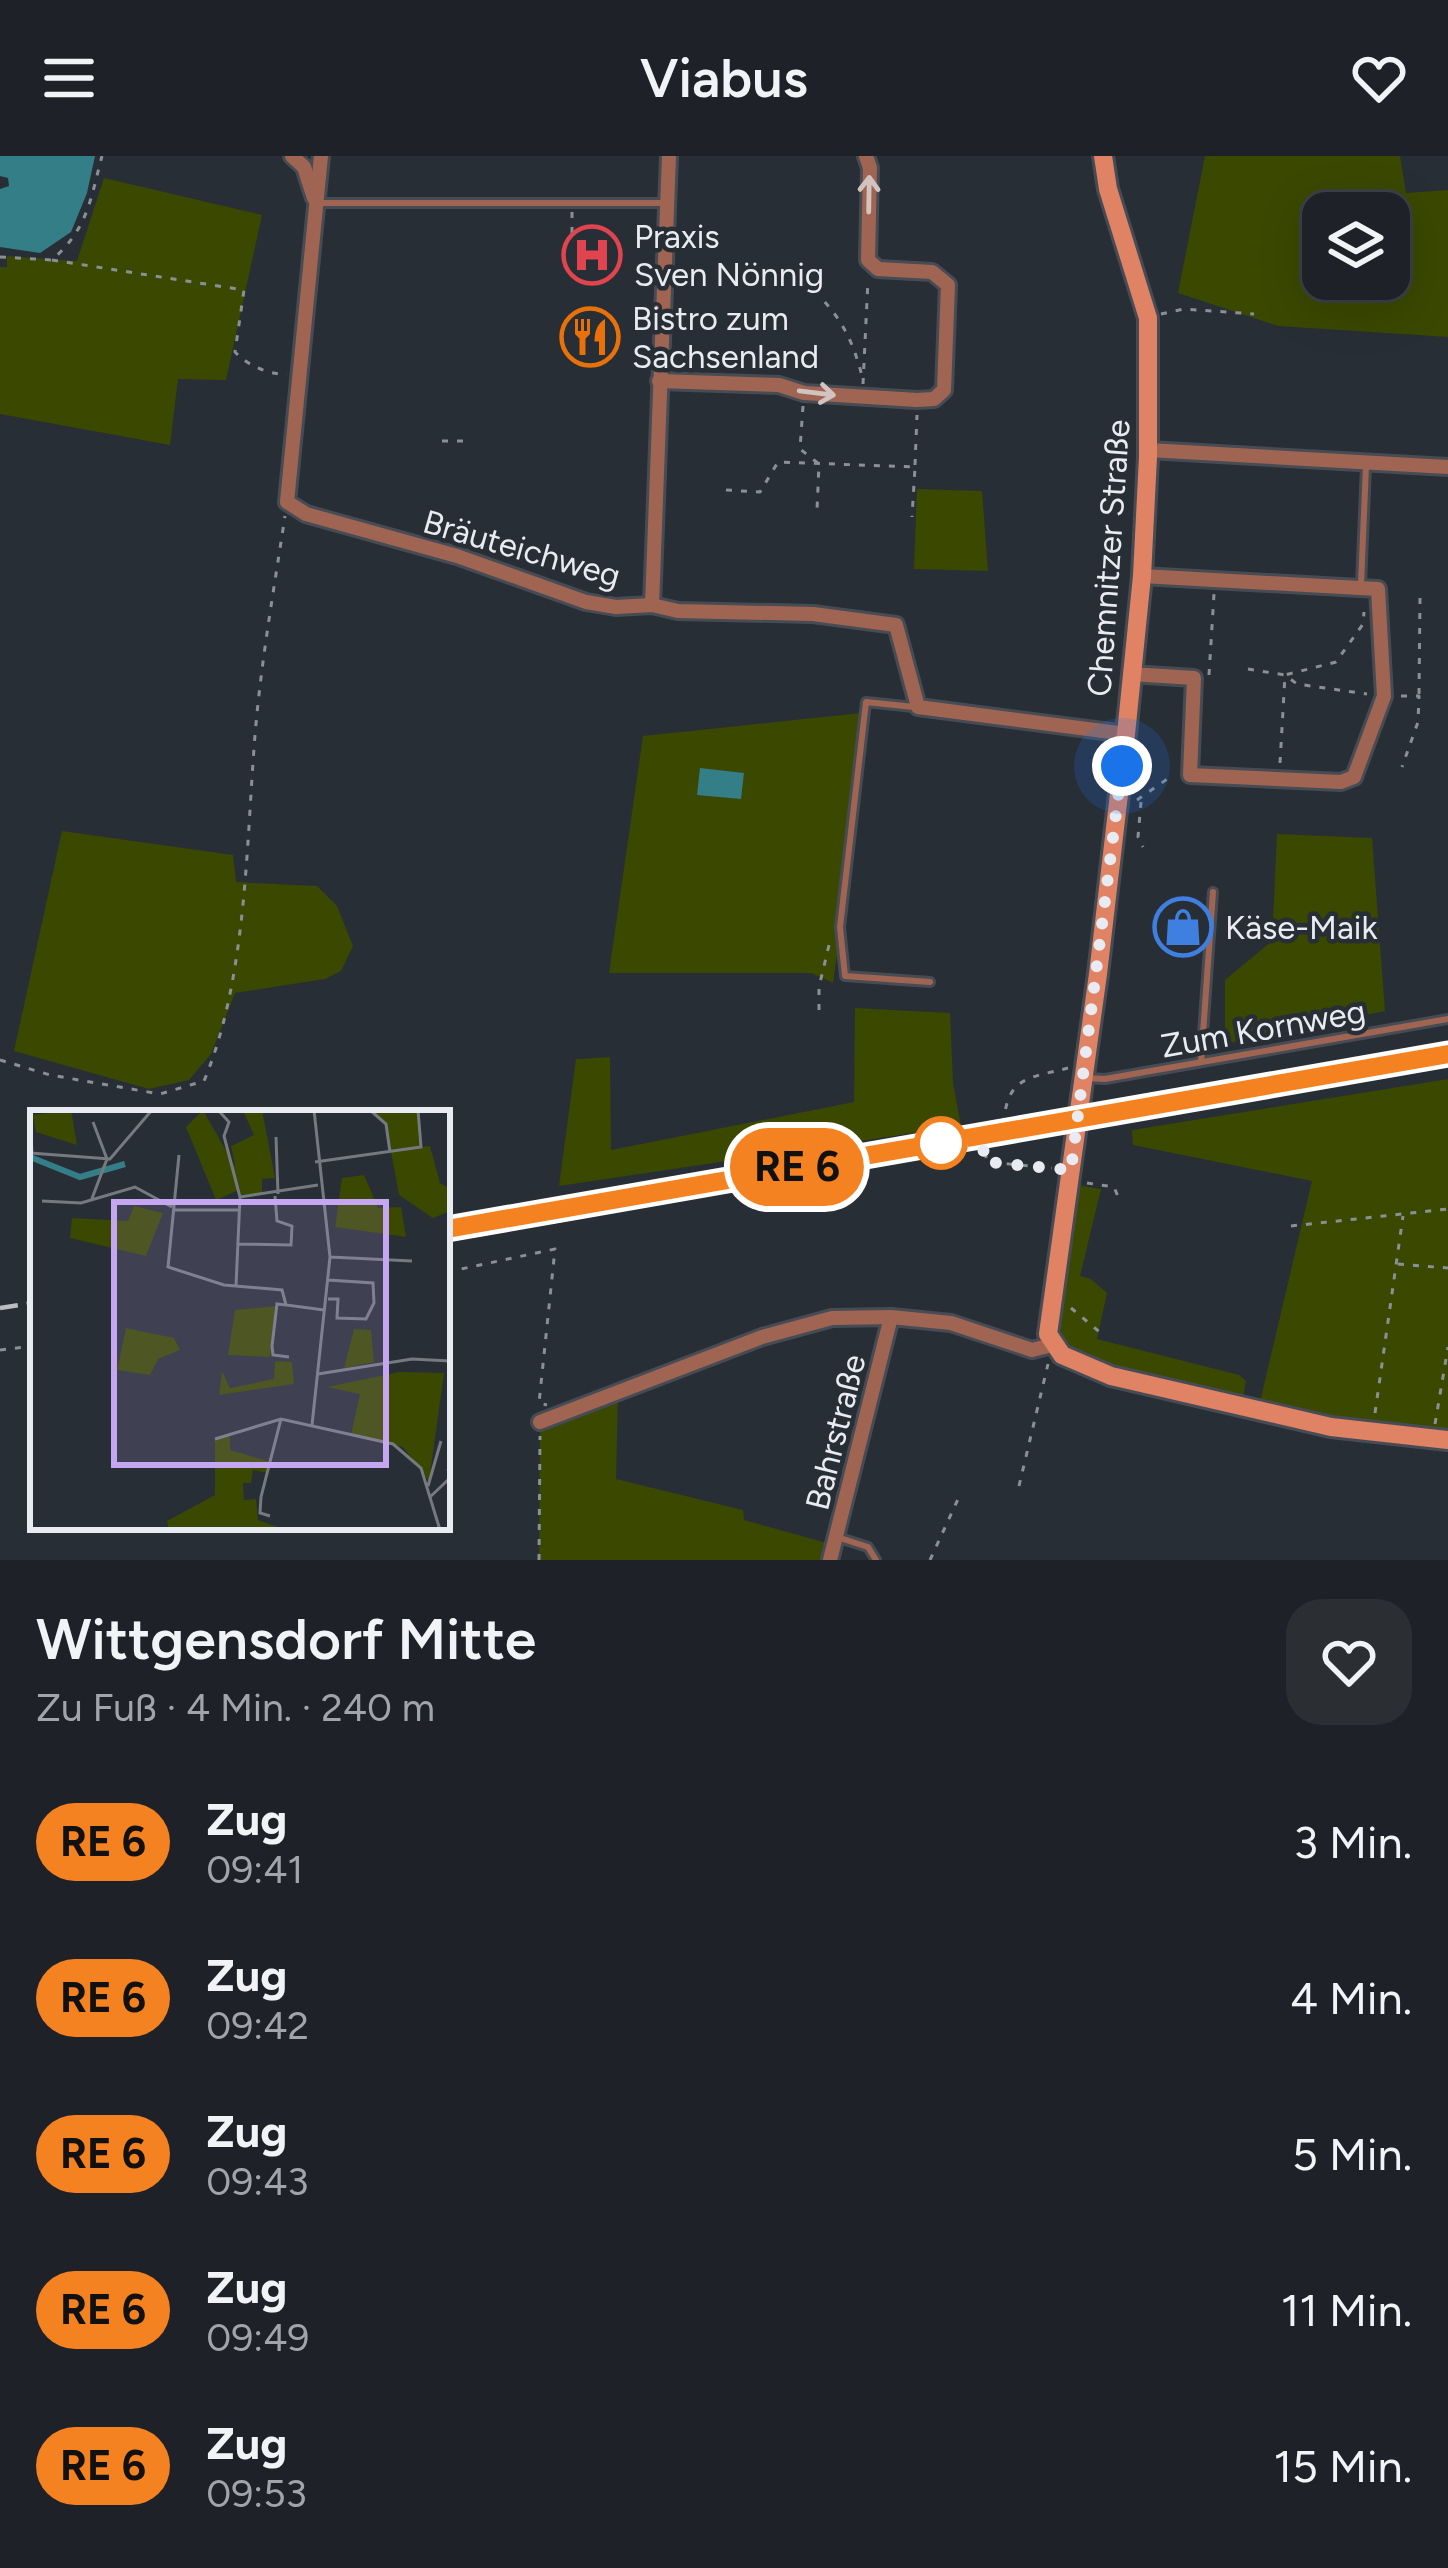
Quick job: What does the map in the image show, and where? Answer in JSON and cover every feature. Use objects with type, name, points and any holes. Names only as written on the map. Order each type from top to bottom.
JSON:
[{"type":"street","points":[[292,156],[304,167],[316,203]]},
{"type":"street","points":[[287,502],[321,156]]},
{"type":"street","points":[[652,605],[669,156]]},
{"type":"street","points":[[659,381],[779,385],[804,393],[917,400],[934,400],[944,390],[948,285],[932,272],[878,269],[868,260],[870,168],[866,156]]},
{"type":"street","name":"Chemnitzer Straße","points":[[1052,1345],[1047,1323],[1086,1070],[1126,734],[1142,576],[1148,450],[1148,318],[1102,156]]},
{"type":"street","points":[[1148,450],[1448,467]]},
{"type":"street","name":"Bräuteichweg","points":[[287,502],[306,514],[457,556],[586,602],[616,608],[652,605],[678,611],[813,614],[896,625],[918,707]]},
{"type":"street","points":[[1131,674],[1194,678],[1190,775],[1341,782],[1354,777],[1384,696],[1378,589],[1142,576]]},
{"type":"street","points":[[918,707],[1126,734]]},
{"type":"street","points":[[540,1423],[762,1336],[832,1318],[891,1317],[951,1323],[1032,1349],[1052,1345],[1080,1366],[1248,1410],[1372,1432],[1440,1438]]},
{"type":"street","name":"Bahrstraße","points":[[830,1560],[891,1317]]},
{"type":"lane","points":[[316,203],[669,203]]},
{"type":"lane","points":[[1363,586],[1366,462]]},
{"type":"lane","points":[[918,707],[866,702],[840,927],[844,976],[931,982]]},
{"type":"lane","points":[[1201,1062],[1214,892]]},
{"type":"lane","name":"Zum Kornweg","points":[[1086,1070],[1105,1078],[1448,1019]]},
{"type":"lane","points":[[836,1537],[868,1547],[876,1560]]},
{"type":"path","points":[[52,260],[75,240],[102,156]]},
{"type":"path","points":[[572,204],[572,241],[577,241]]},
{"type":"path","points":[[0,256],[244,290],[235,352],[270,374],[298,376]]},
{"type":"path","points":[[792,272],[819,294],[854,341],[863,382],[868,260]]},
{"type":"path","points":[[1148,318],[1184,309],[1254,314]]},
{"type":"path","points":[[788,463],[800,449],[804,393]]},
{"type":"path","points":[[912,517],[917,400]]},
{"type":"path","points":[[442,441],[471,441]]},
{"type":"path","points":[[800,449],[819,464]]},
{"type":"path","points":[[726,490],[760,492],[778,462],[915,467]]},
{"type":"path","points":[[817,509],[819,464]]},
{"type":"path","points":[[0,1060],[50,1075],[160,1094],[204,1081],[224,1035],[257,710],[287,502]]},
{"type":"path","points":[[1209,675],[1215,580]]},
{"type":"path","points":[[1247,669],[1285,675],[1336,662],[1363,624],[1363,586]]},
{"type":"path","points":[[1402,767],[1418,722],[1420,598]]},
{"type":"path","points":[[1285,675],[1297,684],[1419,696]]},
{"type":"path","points":[[1279,770],[1285,675]]},
{"type":"path","points":[[1118,798],[1141,800],[1171,775],[1190,775]]},
{"type":"path","points":[[1141,800],[1138,836],[1143,847]]},
{"type":"path","points":[[1004,1124],[1010,1091],[1018,1084],[1086,1070]]},
{"type":"path","points":[[985,1151],[987,1162],[1114,1187],[1119,1199]]},
{"type":"path","points":[[1291,1226],[1448,1209]]},
{"type":"path","points":[[1372,1432],[1403,1216]]},
{"type":"path","points":[[450,1271],[555,1249],[538,1403],[559,1408],[563,1414]]},
{"type":"path","points":[[1396,1263],[1448,1268]]},
{"type":"path","points":[[1051,1299],[1062,1301],[1102,1334]]},
{"type":"path","points":[[1019,1486],[1052,1345]]},
{"type":"path","points":[[0,1350],[30,1346]]},
{"type":"path","points":[[1440,1438],[1448,1347]]},
{"type":"path","points":[[538,1560],[540,1423]]},
{"type":"path","points":[[930,1560],[959,1497]]},
{"type":"green space","points":[[1205,156],[1400,156],[1406,192],[1302,192],[1302,300],[1410,300],[1410,193],[1448,190],[1448,337],[1278,326],[1178,293]]},
{"type":"green space","points":[[104,178],[262,215],[226,380],[178,379],[170,445],[0,414],[0,267],[7,267],[7,256],[77,261]]},
{"type":"green space","points":[[917,489],[982,491],[988,571],[914,569]]},
{"type":"green space","points":[[870,712],[833,983],[811,973],[609,973],[643,736]]},
{"type":"green space","points":[[62,831],[233,855],[236,882],[317,886],[337,906],[353,946],[341,971],[325,979],[235,993],[211,1054],[189,1080],[149,1089],[14,1051]]},
{"type":"green space","points":[[1277,834],[1372,838],[1385,1011],[1225,1044],[1225,980],[1272,941]]},
{"type":"green space","points":[[855,1008],[950,1013],[953,1083],[961,1126],[559,1186],[576,1059],[610,1057],[611,1150],[854,1102]]},
{"type":"green space","points":[[1448,1079],[1448,1430],[1343,1420],[1260,1402],[1312,1181],[1133,1145],[1132,1130]]},
{"type":"green space","points":[[1077,1185],[1101,1189],[1080,1276],[1107,1293],[1097,1339],[1239,1375],[1246,1381],[1243,1397],[1152,1380],[1100,1362],[1069,1344],[1060,1327],[1059,1308]]},
{"type":"green space","points":[[618,1392],[616,1479],[743,1510],[744,1520],[834,1545],[830,1560],[539,1560],[540,1422]]},
{"type":"water","points":[[0,156],[95,156],[71,232],[40,253],[0,247],[0,189],[9,186],[8,178],[0,176]]},
{"type":"water","points":[[700,768],[744,773],[741,799],[697,795]]},
{"type":"railway","points":[[450,1239],[1448,1063]]},
{"type":"railway","points":[[0,1308],[30,1303]]},
{"type":"train","points":[[450,1228],[1448,1054]]},
{"type":"place","name":"Praxis Sven Nönnig","points":[[592,255]]},
{"type":"place","name":"Bistro zum Sachsenland","points":[[590,337]]},
{"type":"place","name":"Käse-Maik","points":[[1183,927]]},
{"type":"route","points":[[941,1143],[985,1151],[987,1162],[1071,1170],[1122,766]]}]
